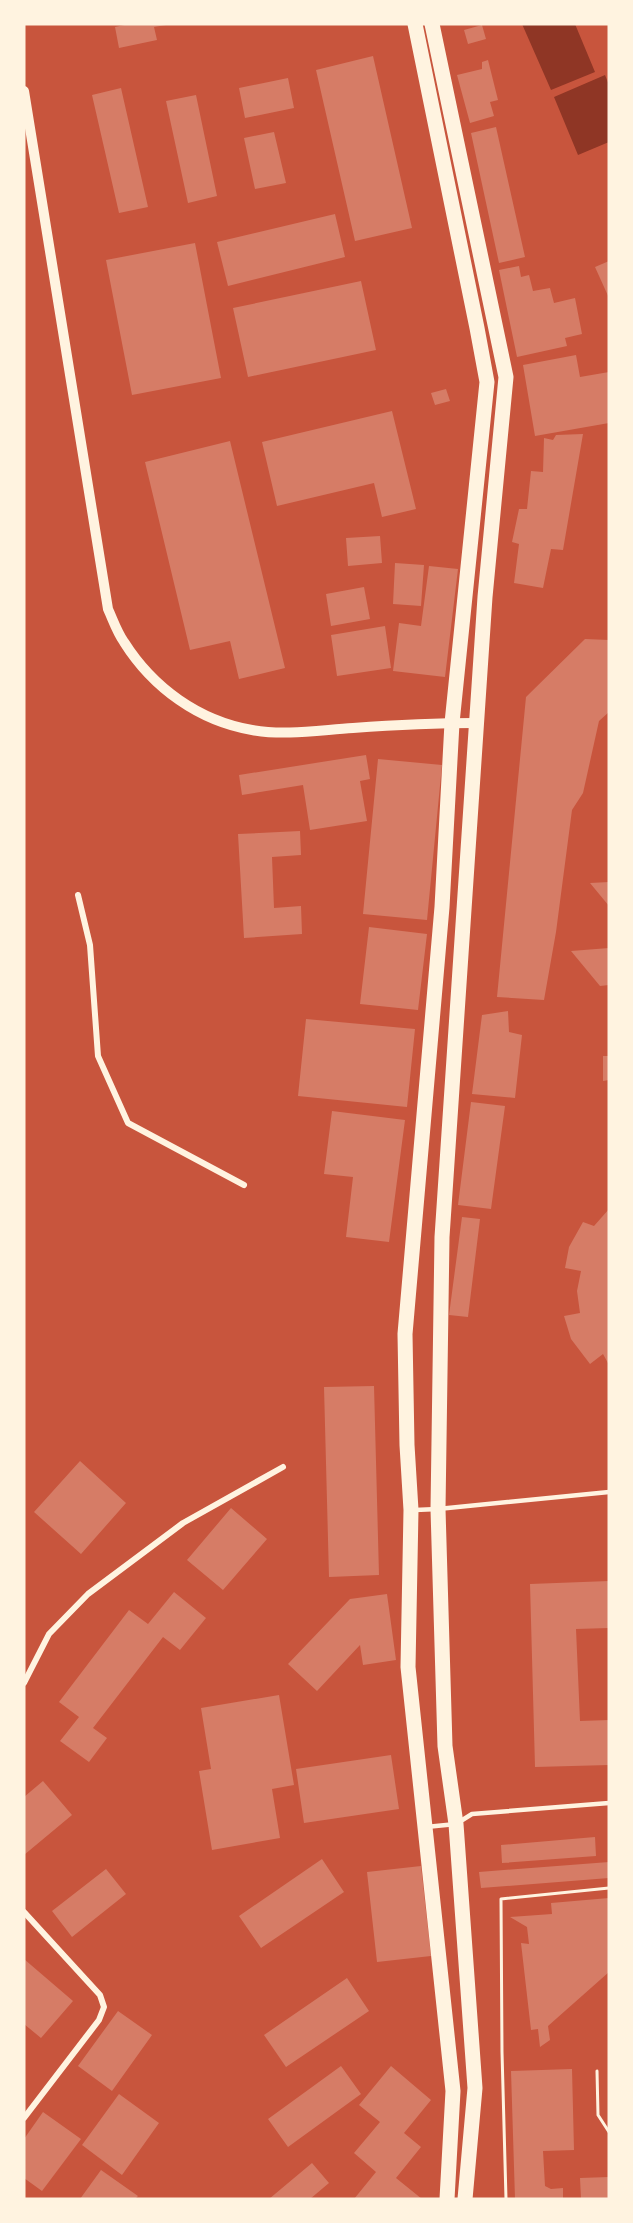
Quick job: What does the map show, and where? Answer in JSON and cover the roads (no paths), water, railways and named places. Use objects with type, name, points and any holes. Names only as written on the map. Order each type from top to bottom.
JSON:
[{"type":"highway","points":[[415,24],[486,382],[452,723],[442,907],[405,1334],[411,1510],[408,1667],[453,2091],[447,2199]]},
{"type":"highway","points":[[432,24],[506,377],[485,597],[442,1237],[438,1509],[445,1746],[456,1824],[475,2088],[465,2199]]},
{"type":"street","points":[[25,95],[108,609],[123,642],[145,670],[194,711],[224,723],[254,731],[287,733],[476,723]]},
{"type":"street","points":[[78,895],[90,945],[98,1056],[128,1123],[244,1185]]},
{"type":"street","points":[[24,1683],[49,1634],[88,1594],[183,1523],[282,1467]]},
{"type":"street","points":[[24,1912],[100,1995],[104,2007],[99,2020],[24,2118]]},
{"type":"lane","points":[[411,1510],[609,1492]]},
{"type":"lane","points":[[424,1827],[456,1824],[472,1814],[609,1803]]}]
